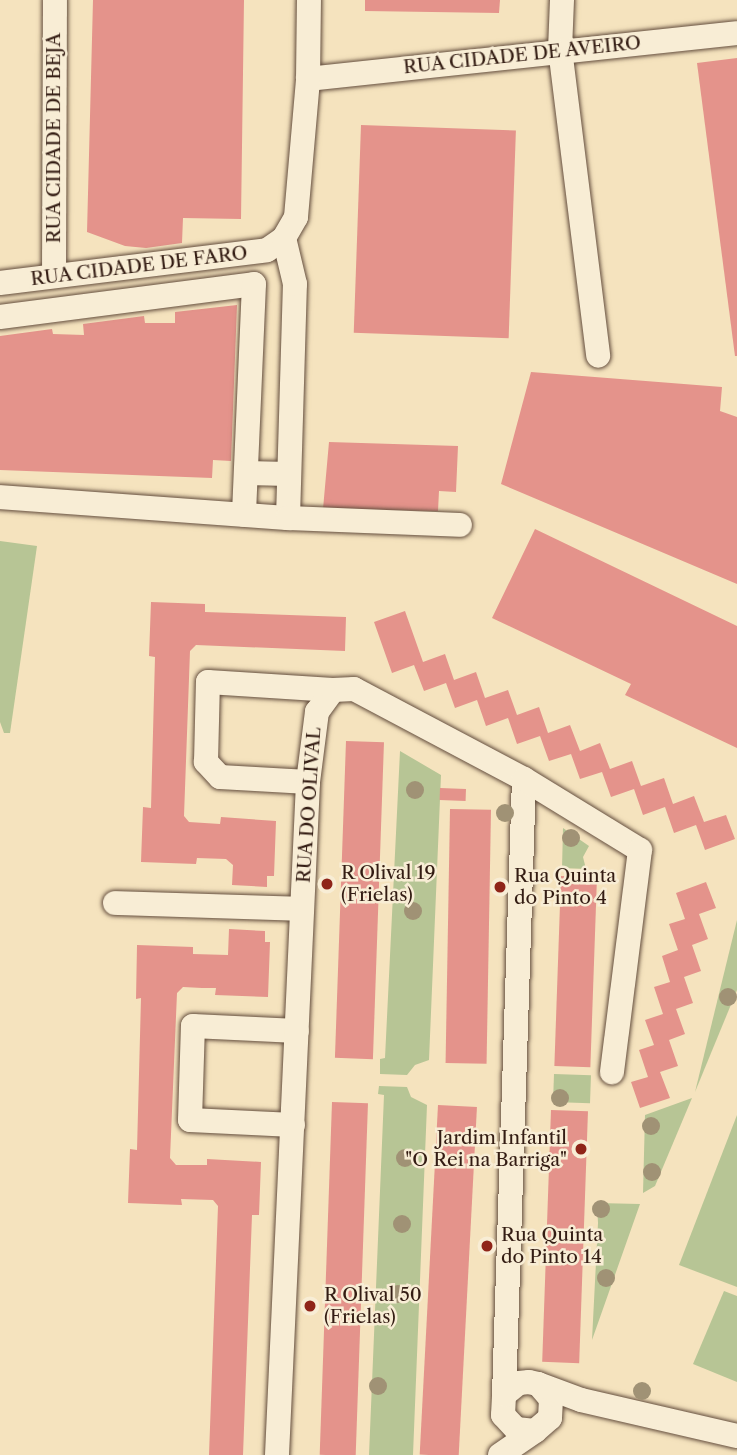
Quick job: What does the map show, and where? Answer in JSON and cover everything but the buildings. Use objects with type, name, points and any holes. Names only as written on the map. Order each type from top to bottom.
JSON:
[{"type":"street","name":"RUA CIDADE DE BEJA","points":[[54,276],[55,0]]},
{"type":"street","points":[[288,518],[295,284],[284,238],[296,216],[308,79],[309,0]]},
{"type":"street","points":[[562,0],[560,49],[598,356]]},
{"type":"street","name":"RUA CIDADE DE AVEIRO","points":[[308,79],[560,49],[737,33]]},
{"type":"street","name":"RUA CIDADE DE FARO","points":[[0,283],[267,250],[284,238]]},
{"type":"street","points":[[0,317],[254,284],[244,515]]},
{"type":"street","points":[[246,473],[289,474]]},
{"type":"street","points":[[0,497],[288,518],[460,525]]},
{"type":"street","points":[[307,782],[220,778],[206,762],[208,682],[354,689],[524,779],[640,850],[612,1072]]},
{"type":"street","name":"RUA DO OLIVAL","points":[[277,1455],[307,782],[317,712],[333,690]]},
{"type":"street","points":[[501,1453],[507,1359],[524,779]]},
{"type":"street","points":[[115,904],[302,909]]},
{"type":"street","points":[[293,1125],[190,1121],[192,1053],[194,1026],[297,1031]]},
{"type":"street","points":[[507,1359],[551,1399],[542,1425]]},
{"type":"street","points":[[503,1405],[519,1383],[534,1383],[581,1400],[737,1436]]},
{"type":"street","points":[[501,1453],[581,1400]]},
{"type":"street","points":[[503,1405],[516,1429],[542,1425]]},
{"type":"green space","points":[[0,541],[37,546],[10,733],[4,733],[0,722]]},
{"type":"green space","points":[[400,751],[441,775],[429,1060],[415,1065],[407,1075],[380,1074],[380,1059],[385,1058]]},
{"type":"green space","points":[[563,828],[589,846],[583,857],[586,869],[562,868]]},
{"type":"green space","points":[[737,920],[737,990],[695,1092]]},
{"type":"green space","points":[[554,1074],[591,1075],[590,1103],[553,1102]]},
{"type":"green space","points":[[379,1086],[407,1087],[411,1097],[427,1105],[413,1455],[369,1455],[384,1095],[378,1094]]},
{"type":"green space","points":[[692,1098],[655,1186],[643,1193],[645,1115]]},
{"type":"green space","points":[[737,1115],[737,1287],[679,1265]]},
{"type":"green space","points":[[597,1203],[640,1204],[592,1340],[598,1223]]},
{"type":"green space","points":[[724,1291],[737,1296],[737,1382],[693,1364]]},
{"type":"place","name":"R Olival 19 (Frielas)","points":[[327,884]]},
{"type":"place","name":"Rua Quinta do Pinto 4","points":[[500,887]]},
{"type":"place","name":"Jardim Infantil \"O Rei na Barriga\"","points":[[581,1149]]},
{"type":"place","name":"Rua Quinta do Pinto 14","points":[[487,1246]]},
{"type":"place","name":"R Olival 50 (Frielas)","points":[[310,1306]]}]
